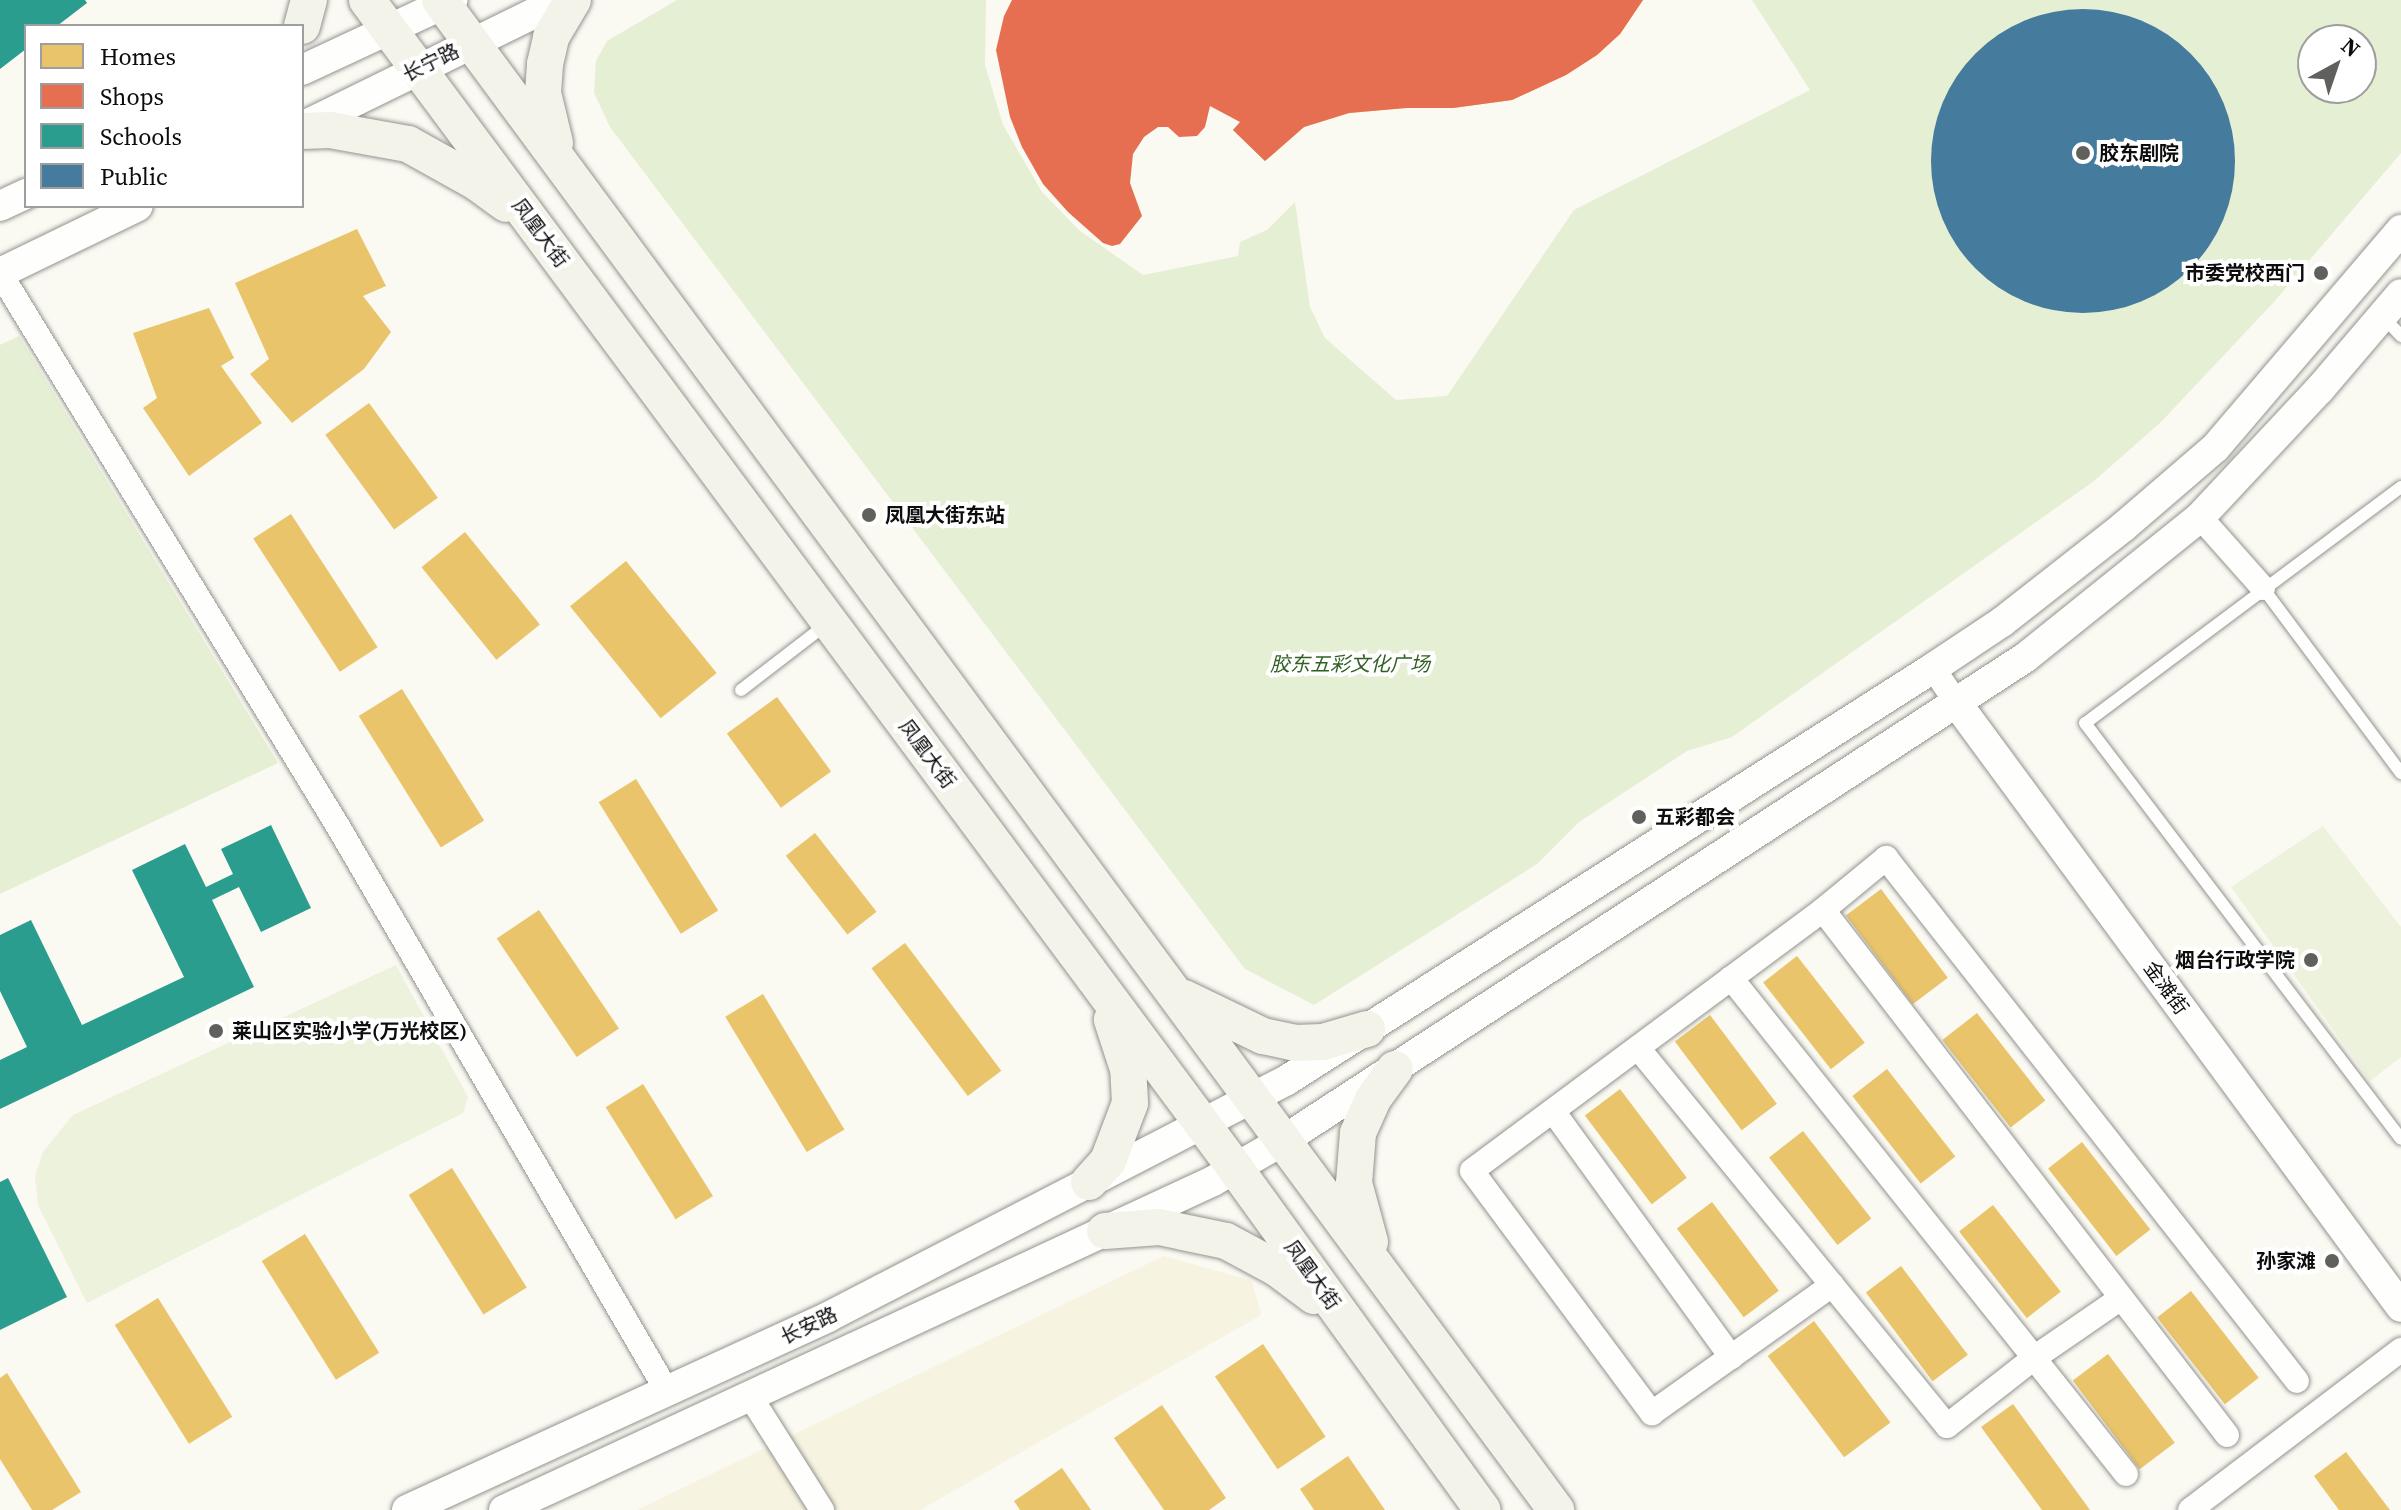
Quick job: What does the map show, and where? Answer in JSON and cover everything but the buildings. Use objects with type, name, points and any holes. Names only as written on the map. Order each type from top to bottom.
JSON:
[{"type":"main road","points":[[303,24],[309,0]]},
{"type":"main road","name":"凤凰大街","points":[[367,0],[1235,1168],[1483,1510]]},
{"type":"main road","points":[[564,167],[548,126],[544,79],[551,37],[573,0]]},
{"type":"main road","points":[[445,1],[472,44],[1556,1510]]},
{"type":"main road","points":[[304,129],[330,130],[408,144],[476,182],[533,223]]},
{"type":"main road","points":[[1089,1182],[1108,1161],[1130,1103],[1128,1069],[1101,988]]},
{"type":"main road","points":[[1176,994],[1263,1036],[1295,1043],[1323,1042],[1367,1029]]},
{"type":"main road","points":[[1382,1274],[1364,1229],[1354,1183],[1358,1133],[1373,1099],[1395,1069]]},
{"type":"main road","points":[[1105,1231],[1159,1227],[1226,1241],[1278,1269],[1344,1318]]},
{"type":"street","name":"长宁路","points":[[304,128],[561,0]]},
{"type":"street","points":[[304,69],[445,1]]},
{"type":"street","points":[[0,206],[24,195]]},
{"type":"street","points":[[134,208],[0,273],[339,828],[667,1391]]},
{"type":"street","name":"长安路","points":[[407,1510],[828,1317],[1253,1098],[1367,1029],[1933,668],[2002,622],[2123,527],[2215,448],[2251,411],[2401,230]]},
{"type":"street","name":"长安路","points":[[504,1510],[1105,1231],[1235,1168],[1284,1140],[1958,705],[2026,657],[2200,517],[2319,390],[2395,315]]},
{"type":"street","points":[[2200,517],[2263,588]]},
{"type":"street","name":"金滩街","points":[[1933,668],[2401,1307]]},
{"type":"street","points":[[1832,1285],[1652,1413],[1472,1171],[1823,910],[1886,858],[2297,1381]]},
{"type":"street","points":[[1823,910],[2227,1435]]},
{"type":"street","points":[[1731,978],[2126,1474]]},
{"type":"street","points":[[1638,1048],[1947,1426],[2034,1358],[2121,1298]]},
{"type":"street","points":[[1553,1111],[1731,1357]]},
{"type":"street","points":[[2190,1510],[2401,1350]]},
{"type":"street","points":[[750,1396],[822,1510]]},
{"type":"lane","points":[[2401,487],[2085,723],[2401,1139]]},
{"type":"lane","points":[[2263,588],[2401,773]]},
{"type":"lane","points":[[741,690],[829,622]]},
{"type":"shaded area","points":[[1164,1256],[1252,1281],[1261,1315],[920,1510],[637,1510]]},
{"type":"green space","name":"胶东五彩文化广场","points":[[677,0],[986,0],[985,65],[1003,125],[1042,192],[1080,231],[1143,275],[1238,256],[1240,242],[1267,230],[1295,202],[1310,307],[1325,338],[1396,400],[1447,396],[1574,210],[1810,90],[1752,0],[2401,0],[2401,153],[2272,304],[2161,422],[2094,481],[1732,737],[1687,751],[1579,822],[1537,864],[1314,1005],[1245,969],[610,127],[594,93],[596,61],[607,41]]},
{"type":"green space","points":[[19,336],[278,763],[0,894],[0,345]]},
{"type":"green space","points":[[2323,826],[2401,927],[2401,1057],[2370,1081],[2231,887]]},
{"type":"green space","points":[[396,965],[468,1097],[463,1113],[87,1303],[38,1205],[35,1176],[43,1152],[73,1115]]},
{"type":"place","name":"胶东剧院","points":[[2083,153]]},
{"type":"place","name":"市委党校西门","points":[[2321,273]]},
{"type":"place","name":"凤凰大街东站","points":[[869,515]]},
{"type":"place","name":"五彩都会","points":[[1639,817]]},
{"type":"place","name":"烟台行政学院","points":[[2311,960]]},
{"type":"place","name":"莱山区实验小学(万光校区)","points":[[216,1031]]},
{"type":"place","name":"孙家滩","points":[[2332,1261]]}]
